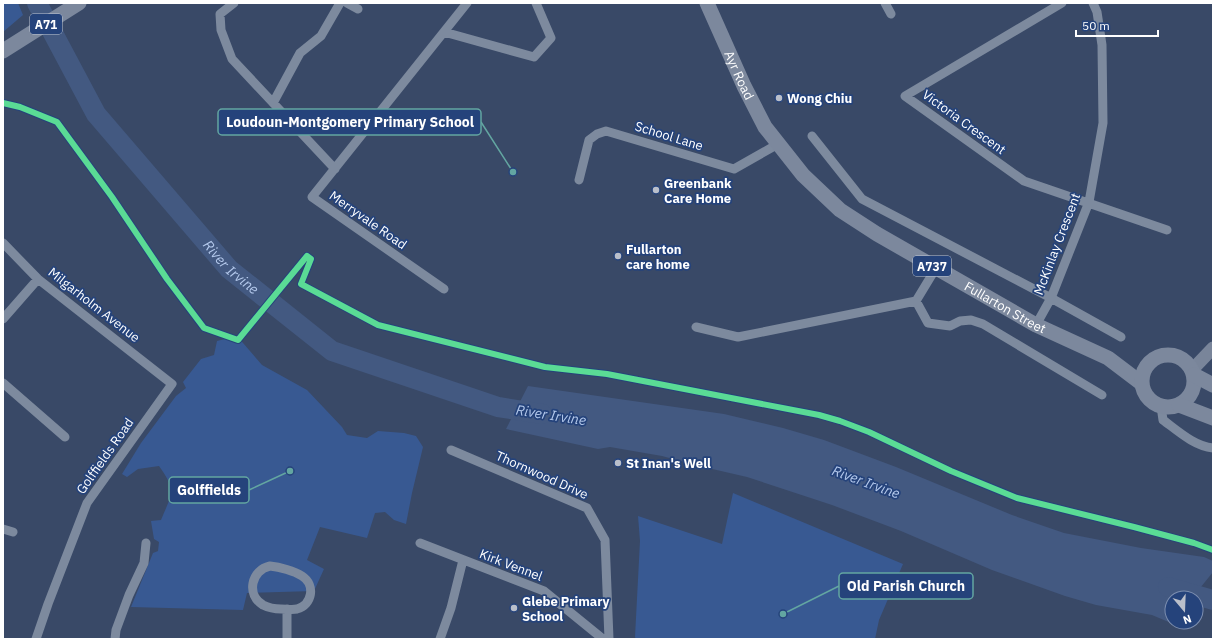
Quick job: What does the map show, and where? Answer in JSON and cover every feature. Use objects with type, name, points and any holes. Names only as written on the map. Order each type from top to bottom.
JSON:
[{"type":"main road","name":"A71","points":[[8,48],[79,3]]},
{"type":"main road","name":"Ayr Road","points":[[707,3],[765,128],[778,144]]},
{"type":"main road","name":"Fullarton Street","points":[[778,144],[803,176],[840,210],[877,234],[1036,325],[1108,358],[1141,382]]},
{"type":"main road","points":[[1141,382],[1141,376],[1147,364],[1154,358],[1171,354],[1180,357],[1187,363],[1193,373],[1194,384],[1192,392],[1186,400],[1179,405],[1167,407],[1161,406]]},
{"type":"main road","name":"Fullarton Street","points":[[1108,358],[1147,364]]},
{"type":"main road","points":[[1193,373],[1213,385]]},
{"type":"main road","name":"A737","points":[[1141,382],[1143,391],[1147,398],[1153,403],[1161,406]]},
{"type":"main road","points":[[1179,405],[1213,418]]},
{"type":"street","points":[[234,3],[220,14],[221,30],[232,59],[335,169]]},
{"type":"street","points":[[273,103],[300,53],[321,36],[340,3]]},
{"type":"street","points":[[347,3],[358,8]]},
{"type":"street","name":"Merryvale Road","points":[[444,289],[312,197],[467,3]]},
{"type":"street","points":[[444,32],[534,57],[551,38],[536,3]]},
{"type":"street","points":[[885,3],[891,14]]},
{"type":"street","name":"Victoria Crescent","points":[[1062,3],[904,96],[1024,182],[1089,202]]},
{"type":"street","name":"McKinlay Crescent","points":[[1036,325],[1052,298],[1089,202],[1103,123],[1102,45],[1097,12],[1093,3]]},
{"type":"street","name":"School Lane","points":[[580,180],[589,140],[597,134],[606,131],[734,169],[778,144]]},
{"type":"street","points":[[812,136],[862,199],[1052,298],[1121,337]]},
{"type":"street","points":[[1089,202],[1167,230]]},
{"type":"street","name":"Milgarholm Avenue","points":[[3,243],[38,279],[172,384]]},
{"type":"street","points":[[696,327],[738,337],[916,302],[936,268]]},
{"type":"street","points":[[3,319],[38,279]]},
{"type":"street","points":[[916,302],[928,323],[950,326],[960,321],[971,320],[983,324],[1102,395]]},
{"type":"street","points":[[1193,373],[1213,348]]},
{"type":"street","points":[[3,383],[65,437]]},
{"type":"street","name":"Golffields Road","points":[[36,639],[87,503],[172,384]]},
{"type":"street","points":[[1161,406],[1163,420],[1184,436],[1206,447],[1213,448]]},
{"type":"street","name":"Thornwood Drive","points":[[451,450],[587,508],[606,540],[609,639]]},
{"type":"street","points":[[3,528],[13,532]]},
{"type":"street","points":[[115,639],[116,630],[129,595],[144,563],[146,543]]},
{"type":"street","name":"Kirk Vennel","points":[[420,543],[544,592],[603,639]]},
{"type":"street","points":[[440,639],[451,608],[463,560]]},
{"type":"street","points":[[270,566],[280,568],[301,575],[307,581],[311,592],[308,601],[297,609],[286,609],[268,607],[258,601],[255,596],[253,592],[253,583],[257,574],[263,568],[270,566]]},
{"type":"street","points":[[286,609],[287,639]]},
{"type":"shaded area","points":[[3,3],[18,3],[23,15],[3,32]]},
{"type":"shaded area","points":[[237,336],[262,365],[307,390],[342,427],[347,435],[367,438],[378,431],[404,433],[416,436],[423,447],[406,524],[394,520],[385,512],[375,513],[367,538],[320,527],[307,560],[324,569],[314,591],[247,593],[243,610],[131,607],[153,553],[158,551],[159,542],[154,539],[151,521],[161,520],[168,504],[171,492],[165,474],[159,466],[138,469],[127,477],[122,474],[141,443],[176,396],[186,388],[183,382],[201,359],[214,355],[217,341]]},
{"type":"shaded area","points":[[733,493],[903,564],[879,620],[875,639],[636,639],[640,541],[638,516],[722,544]]},
{"type":"water","points":[[528,386],[724,414],[783,428],[824,440],[896,467],[1012,515],[1064,533],[1141,548],[1204,557],[1213,561],[1213,572],[1198,590],[1164,590],[1164,620],[1152,615],[1096,605],[1065,596],[992,570],[901,531],[832,505],[747,477],[662,456],[610,447],[598,449],[506,429]]},
{"type":"waterway","name":"River Irvine","points":[[37,3],[96,114],[229,269],[332,351],[498,407],[542,414]]},
{"type":"waterway","name":"River Irvine","points":[[1168,587],[1213,600]]},
{"type":"cycle path","points":[[3,103],[20,107],[57,122],[112,197],[167,279],[204,328],[238,340],[307,256],[311,259],[301,284],[378,325],[545,367],[607,374],[819,415],[869,432],[951,471],[1017,498],[1134,527],[1194,543],[1213,550]]},
{"type":"place","name":"Wong Chiu","points":[[779,98]]},
{"type":"place","name":"Loudoun-Montgomery Primary School","points":[[513,172]]},
{"type":"place","name":"Greenbank Care Home","points":[[656,190]]},
{"type":"place","name":"Fullarton care home","points":[[618,256]]},
{"type":"place","name":"St Inan's Well","points":[[618,463]]},
{"type":"place","name":"Golffields","points":[[290,471]]},
{"type":"place","name":"Glebe Primary School","points":[[514,608]]},
{"type":"place","name":"Old Parish Church","points":[[783,614]]}]
